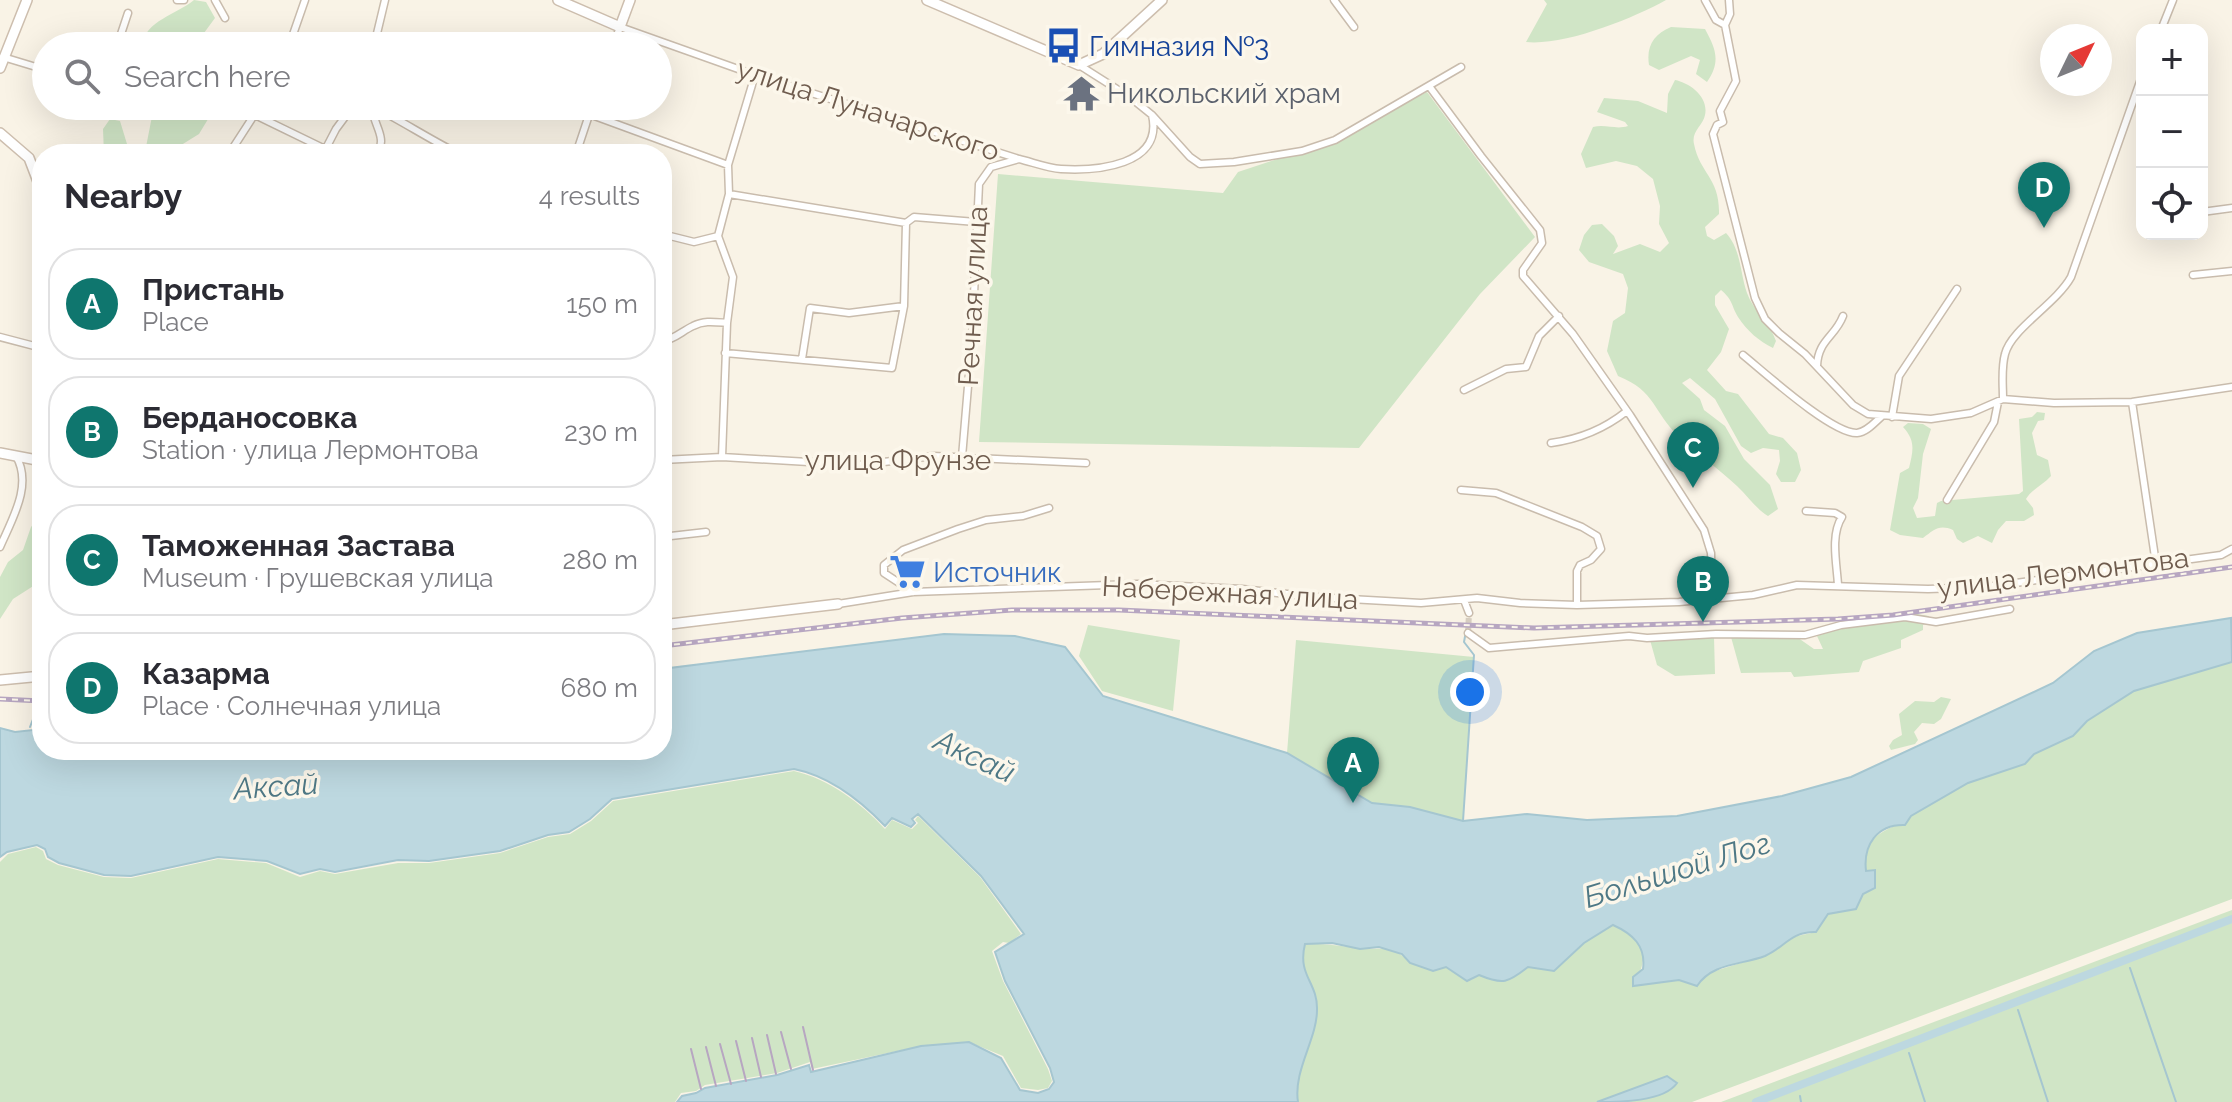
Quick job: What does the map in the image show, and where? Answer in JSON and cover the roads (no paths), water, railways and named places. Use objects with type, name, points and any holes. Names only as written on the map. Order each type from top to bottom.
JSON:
[{"type":"street","points":[[0,68],[27,0]]},
{"type":"street","points":[[177,0],[184,0]]},
{"type":"street","points":[[215,0],[225,18]]},
{"type":"street","points":[[294,32],[305,0]]},
{"type":"street","points":[[377,32],[385,0]]},
{"type":"street","name":"улица Луначарского","points":[[558,0],[634,32]]},
{"type":"street","points":[[618,32],[630,0]]},
{"type":"street","points":[[927,0],[1079,65],[1114,86],[1152,115],[1178,145],[1200,164],[1302,151],[1335,140],[1461,67]]},
{"type":"street","points":[[1079,65],[1103,54],[1162,0]]},
{"type":"street","points":[[1334,0],[1354,27]]},
{"type":"street","points":[[1705,0],[1716,20],[1725,25]]},
{"type":"street","points":[[1729,0],[1730,14],[1725,25],[1736,81],[1720,111],[1723,122],[1717,125],[1713,134],[1755,298],[1765,319],[1817,366],[1853,405],[1868,414],[1931,419],[1971,413],[2001,401],[2132,402],[2232,387]]},
{"type":"street","points":[[2163,24],[2173,0]]},
{"type":"street","points":[[122,32],[128,13]]},
{"type":"street","name":"улица Луначарского","points":[[672,45],[755,75],[1058,169],[1127,162],[1147,148],[1155,127],[1152,115]]},
{"type":"street","points":[[2,57],[32,66]]},
{"type":"street","points":[[722,457],[725,353],[733,277],[718,236],[729,194],[728,165],[755,75]]},
{"type":"street","points":[[1429,86],[1540,230],[1542,243],[1523,270],[1523,276],[1559,316],[1627,411],[1709,540],[1712,600]]},
{"type":"street","points":[[1947,500],[1994,422],[2001,401],[2008,346],[2063,292],[2071,277],[2136,93]]},
{"type":"street","points":[[236,144],[252,120]]},
{"type":"street","points":[[264,120],[309,144]]},
{"type":"street","points":[[329,144],[344,120]]},
{"type":"street","points":[[374,120],[383,144]]},
{"type":"street","points":[[399,120],[439,144]]},
{"type":"street","points":[[579,144],[587,120]]},
{"type":"street","points":[[605,120],[671,144]]},
{"type":"street","points":[[0,133],[29,158],[32,166]]},
{"type":"street","points":[[672,144],[728,165]]},
{"type":"street","name":"Речная улица","points":[[962,457],[972,339],[979,184],[991,167],[1019,159]]},
{"type":"street","points":[[729,194],[906,223],[914,217],[976,222]]},
{"type":"street","points":[[2208,211],[2232,208]]},
{"type":"street","points":[[725,353],[892,368],[904,306],[906,223]]},
{"type":"street","points":[[672,236],[694,242],[718,236]]},
{"type":"street","points":[[2193,275],[2232,271]]},
{"type":"street","points":[[1892,417],[1899,376],[1957,289]]},
{"type":"street","points":[[802,359],[810,308],[849,313],[904,306]]},
{"type":"street","points":[[1464,390],[1506,369],[1526,367],[1539,336],[1559,316]]},
{"type":"street","points":[[1817,366],[1820,347],[1839,326],[1843,316]]},
{"type":"street","points":[[672,338],[708,321],[727,323]]},
{"type":"street","points":[[0,337],[32,345]]},
{"type":"street","points":[[1743,355],[1802,403],[1829,422],[1851,432],[1859,433],[1867,429],[1882,416]]},
{"type":"street","points":[[2132,402],[2156,564]]},
{"type":"street","points":[[1551,443],[1591,434],[1627,411]]},
{"type":"street","points":[[0,453],[32,459]]},
{"type":"street","points":[[0,547],[17,506],[24,477],[16,456]]},
{"type":"street","name":"улица Фрунзе","points":[[672,460],[722,457],[859,465],[933,456],[1086,463]]},
{"type":"street","points":[[1461,490],[1496,493],[1582,527],[1597,536],[1601,549],[1577,571],[1577,605]]},
{"type":"street","points":[[913,592],[884,573],[884,565],[903,550],[986,520],[1023,516],[1049,508]]},
{"type":"street","points":[[1806,511],[1835,513],[1842,517],[1836,538],[1838,585]]},
{"type":"street","points":[[672,536],[706,532]]},
{"type":"street","name":"улица Лермонтова","points":[[1464,600],[1477,598],[1577,605],[1712,600],[1797,585],[1962,589],[2221,555],[2232,549]]},
{"type":"street","name":"Набережная улица","points":[[672,624],[913,592],[1137,584],[1421,603],[1464,600]]},
{"type":"street","points":[[1464,600],[1469,613]]},
{"type":"street","name":"улица Лермонтова","points":[[1468,633],[1489,648],[1629,636],[1805,635],[1841,625],[1905,617],[1936,622],[2010,609]]},
{"type":"street","points":[[0,680],[32,677]]},
{"type":"water","points":[[2231,618],[2232,662],[2134,691],[2087,721],[2073,736],[2034,754],[2025,764],[1968,783],[1911,816],[1905,825],[1880,832],[1870,845],[1866,862],[1866,871],[1875,870],[1875,888],[1863,894],[1856,909],[1828,914],[1816,932],[1800,934],[1765,956],[1719,969],[1703,978],[1697,986],[1679,980],[1633,986],[1633,977],[1643,969],[1640,947],[1627,932],[1613,925],[1584,943],[1554,971],[1528,967],[1505,981],[1479,975],[1467,981],[1446,967],[1433,971],[1410,963],[1402,954],[1379,947],[1360,949],[1332,943],[1305,944],[1304,964],[1317,1010],[1299,1079],[1298,1102],[677,1102],[682,1096],[705,1088],[777,1075],[809,1065],[811,1072],[921,1046],[969,1042],[1001,1058],[1020,1090],[1038,1093],[1049,1089],[1054,1082],[1050,1068],[1005,981],[995,952],[1024,934],[981,876],[918,814],[912,819],[915,823],[911,827],[892,818],[885,826],[844,791],[820,777],[794,769],[612,799],[590,819],[569,832],[548,835],[500,851],[429,861],[398,860],[335,872],[320,869],[300,874],[267,861],[218,857],[131,876],[104,875],[59,863],[37,845],[7,852],[0,857],[0,728],[15,732],[32,730],[32,760],[672,760],[672,668],[944,634],[1015,636],[1065,647],[1103,696],[1287,753],[1372,803],[1410,807],[1463,821],[1527,814],[1587,820],[1677,816],[1782,796],[1851,777],[2053,683],[2094,651],[2137,633]]},
{"type":"water","points":[[1667,1076],[1677,1083],[1662,1094],[1640,1100],[1597,1102]]},
{"type":"waterway","points":[[1463,821],[1474,655],[1464,642],[1466,631]]},
{"type":"waterway","points":[[30,727],[32,722]]},
{"type":"waterway","points":[[1756,1102],[2232,919]]},
{"type":"waterway","points":[[2130,968],[2176,1102]]},
{"type":"waterway","points":[[2018,1010],[2048,1102]]},
{"type":"waterway","points":[[1909,1053],[1925,1102]]},
{"type":"waterway","points":[[1800,1096],[1801,1102]]},
{"type":"tunnel","points":[[1468,633],[1469,613]]},
{"type":"tram line","points":[[803,1027],[813,1070]]},
{"type":"tram line","points":[[781,1032],[791,1069]]},
{"type":"tram line","points":[[767,1035],[776,1074]]},
{"type":"tram line","points":[[752,1038],[761,1077]]},
{"type":"tram line","points":[[736,1041],[746,1081]]},
{"type":"tram line","points":[[720,1044],[731,1084]]},
{"type":"tram line","points":[[706,1047],[716,1086]]},
{"type":"tram line","points":[[691,1049],[701,1089]]},
{"type":"railway","points":[[672,645],[902,618],[1012,610],[1119,610],[1534,628],[1838,619],[1893,615],[2232,567]]},
{"type":"railway","points":[[0,699],[32,701]]},
{"type":"place","name":"Гимназия №3","points":[[1063,46]]},
{"type":"place","name":"Никольский храм","points":[[1081,93]]},
{"type":"place","name":"Казарма","points":[[2044,228]]},
{"type":"place","name":"Таможенная Застава","points":[[1693,488]]},
{"type":"place","name":"Источник","points":[[907,572]]},
{"type":"place","name":"Берданосовка","points":[[1703,622]]},
{"type":"place","name":"Пристань","points":[[1353,803]]},
{"type":"water label","name":"Аксай","points":[[975,756]]},
{"type":"water label","name":"Аксай","points":[[276,786]]},
{"type":"water label","name":"Большой Лог","points":[[1677,870]]}]
